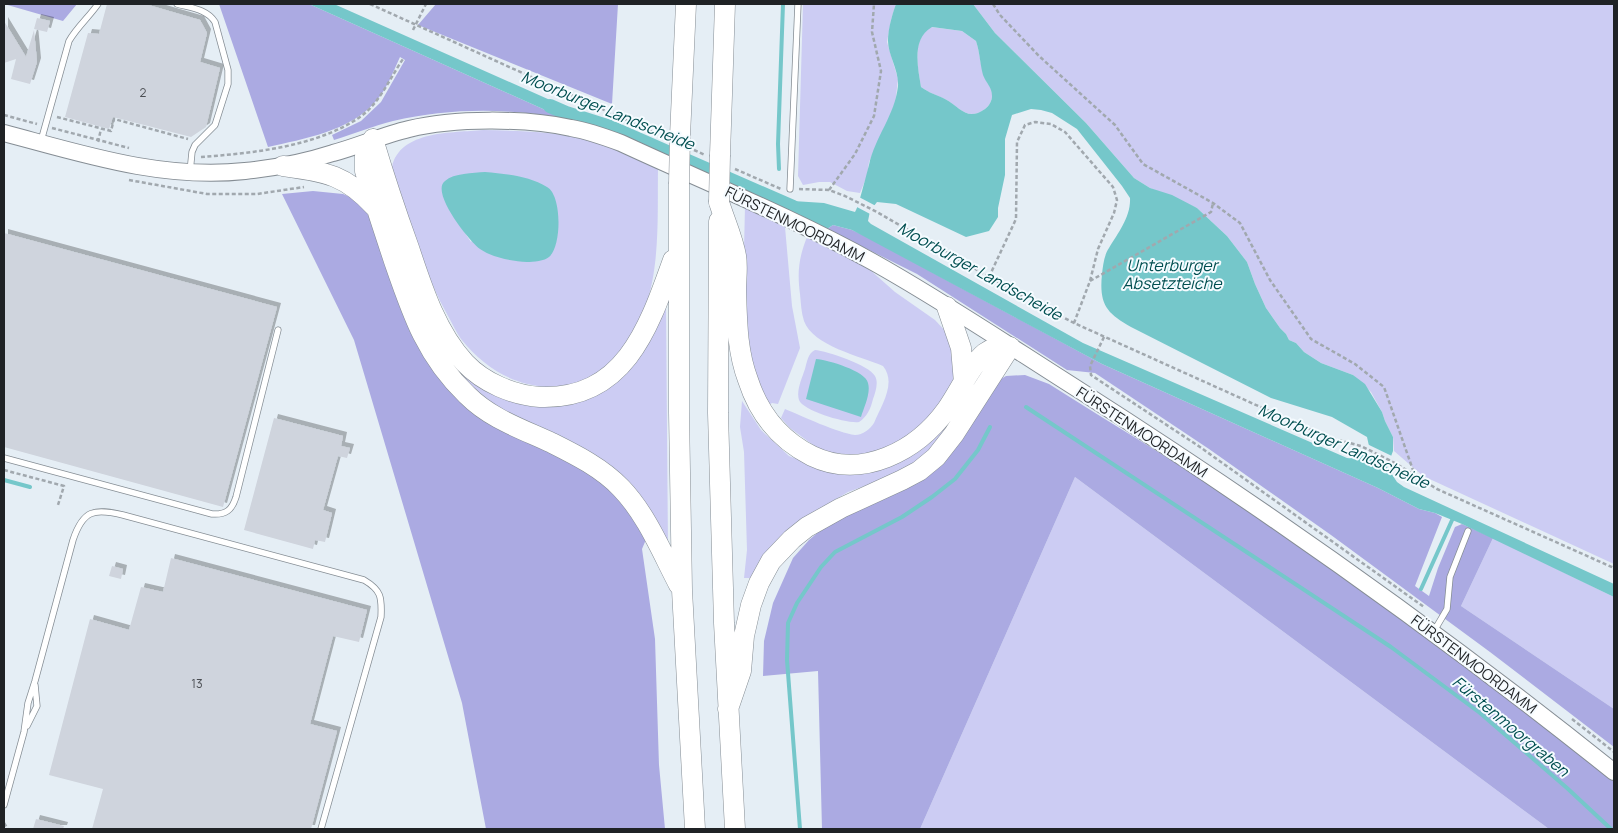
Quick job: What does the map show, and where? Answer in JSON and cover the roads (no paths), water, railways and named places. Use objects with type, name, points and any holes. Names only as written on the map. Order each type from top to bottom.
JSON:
[{"type":"highway","points":[[686,4],[678,246],[682,590],[695,829]]},
{"type":"highway","points":[[725,4],[719,202],[718,414],[724,623],[734,829]]},
{"type":"highway","points":[[373,140],[423,289],[439,323],[451,344],[466,364],[486,379],[508,391],[531,396],[571,395],[596,386],[612,374],[628,357],[652,316],[678,246]]},
{"type":"highway","points":[[373,140],[365,156],[364,165],[376,208],[415,321],[442,368],[481,409],[505,423],[541,438],[598,468],[621,488],[652,533],[682,590]]},
{"type":"highway","points":[[283,166],[335,176],[361,192],[376,208]]},
{"type":"highway","points":[[719,202],[736,256],[737,328],[745,372],[757,402],[770,424],[794,446],[814,457],[834,464],[858,464],[882,460],[907,449],[926,434],[946,410],[980,357],[996,347],[1010,347]]},
{"type":"highway","points":[[947,307],[961,348],[964,383]]},
{"type":"highway","points":[[728,709],[741,671],[744,636],[753,599],[771,561],[792,539],[807,527],[841,508],[902,480],[936,457],[954,434],[1010,347]]},
{"type":"main road","name":"FÜRSTENMOORDAMM","points":[[4,133],[129,165],[190,174],[244,172],[283,166],[333,153],[411,128],[449,123],[535,123],[588,132],[634,149],[825,236],[876,264],[1166,446],[1364,582],[1433,632],[1614,772]]},
{"type":"lane","points":[[40,143],[69,41],[98,4]]},
{"type":"lane","points":[[177,4],[211,16],[215,22],[228,70],[228,84],[215,124],[195,145],[191,157],[190,174]]},
{"type":"lane","points":[[790,189],[798,4]]},
{"type":"lane","points":[[4,458],[212,514],[220,515],[227,512],[233,506],[236,497],[278,330]]},
{"type":"lane","points":[[4,805],[24,732],[28,703],[75,533],[81,521],[93,512],[110,512],[364,580],[374,586],[380,593],[382,604],[381,617],[321,829]]},
{"type":"lane","points":[[1433,632],[1447,609],[1450,576],[1468,531]]},
{"type":"lane","points":[[24,732],[37,706],[35,681]]},
{"type":"water","points":[[309,4],[334,4],[568,108],[563,118]]},
{"type":"water","name":"Unterburger Absetzteiche","points":[[896,4],[973,4],[995,33],[1086,123],[1134,178],[1150,188],[1172,195],[1197,208],[1227,236],[1247,262],[1266,308],[1289,340],[1296,343],[1304,352],[1321,363],[1353,375],[1365,384],[1382,412],[1393,437],[1393,451],[1387,467],[1397,482],[1404,487],[1614,584],[1614,597],[1462,524],[1419,509],[1378,488],[1102,364],[852,230],[833,225],[827,229],[774,204],[778,195],[793,201],[824,203],[855,212],[872,155],[896,97],[898,80],[888,41],[889,27]],"holes":[[[932,27],[962,31],[976,41],[983,75],[992,93],[991,102],[979,113],[968,114],[945,99],[921,87],[918,46],[925,32]],[[1031,109],[1052,113],[1077,129],[1130,198],[1126,218],[1107,251],[1103,264],[1101,284],[1103,300],[1110,312],[1131,327],[1271,398],[1332,417],[1367,437],[1369,446],[1363,454],[1355,458],[1347,458],[1083,343],[868,221],[870,211],[877,202],[896,204],[966,237],[989,231],[998,217],[1005,175],[1005,139],[1012,115]]]},
{"type":"water","points":[[485,172],[525,178],[540,183],[552,192],[558,210],[558,232],[556,243],[549,257],[539,261],[527,262],[491,255],[480,249],[460,227],[447,205],[442,187],[445,181],[453,176]]},
{"type":"water","points":[[816,359],[829,361],[854,370],[866,379],[869,391],[861,417],[806,399]]},
{"type":"waterway","points":[[779,169],[778,144],[783,4]]},
{"type":"waterway","name":"Moorburger Landscheide","points":[[550,106],[610,127],[793,207]]},
{"type":"waterway","name":"Fürstenmoorgraben","points":[[1026,407],[1391,647],[1480,713],[1567,788],[1611,829]]},
{"type":"waterway","points":[[800,829],[787,660],[788,623],[797,603],[821,567],[835,552],[902,517],[955,479],[978,450],[990,427]]},
{"type":"waterway","points":[[4,480],[30,487]]},
{"type":"waterway","points":[[1421,589],[1453,518]]}]
